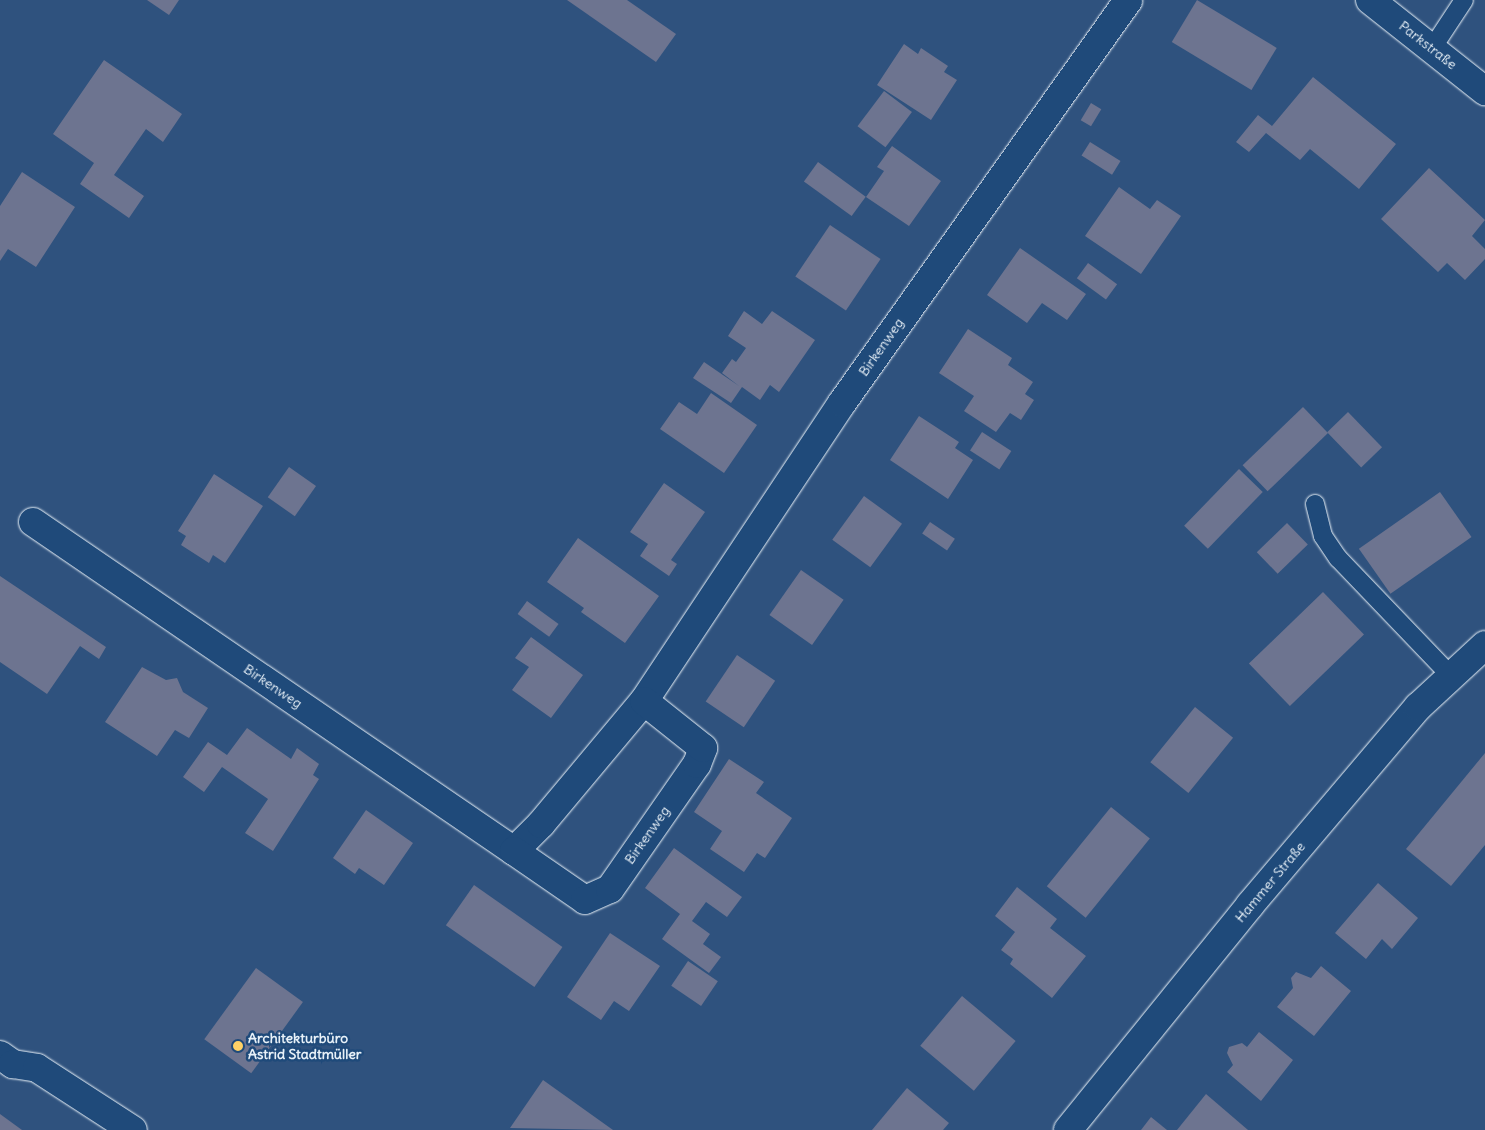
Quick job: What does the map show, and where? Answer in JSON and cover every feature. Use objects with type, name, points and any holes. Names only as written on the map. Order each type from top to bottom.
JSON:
[{"type":"street","name":"Birkenweg","points":[[514,851],[541,824],[644,701],[842,403],[1128,0]]},
{"type":"street","name":"Parkstraße","points":[[1370,0],[1433,47],[1485,92]]},
{"type":"street","name":"Birkenweg","points":[[33,522],[585,900],[610,889],[697,764],[703,748],[644,701]]},
{"type":"street","name":"Hammer Straße","points":[[1068,1130],[1250,905],[1418,707],[1485,645]]},
{"type":"street","points":[[0,1056],[13,1064],[37,1068],[133,1130]]},
{"type":"lane","points":[[1433,47],[1464,0]]},
{"type":"lane","points":[[1315,504],[1323,536],[1338,558],[1451,676]]},
{"type":"building","points":[[147,0],[179,0],[169,15]]},
{"type":"building","points":[[567,0],[627,0],[676,34],[656,62]]},
{"type":"building","points":[[1197,0],[1277,48],[1251,90],[1172,42]]},
{"type":"building","points":[[904,44],[918,54],[921,48],[948,66],[944,72],[957,80],[931,120],[877,85]]},
{"type":"building","points":[[104,60],[182,114],[163,142],[146,129],[114,175],[144,196],[129,218],[80,184],[94,163],[53,134]]},
{"type":"building","points":[[1313,77],[1396,144],[1359,189],[1310,149],[1300,160],[1266,133],[1249,152],[1236,142],[1258,115],[1272,126]]},
{"type":"building","points":[[884,91],[912,112],[885,147],[858,126]]},
{"type":"building","points":[[1091,103],[1101,109],[1091,126],[1081,120]]},
{"type":"building","points":[[1090,142],[1121,161],[1112,175],[1082,156]]},
{"type":"building","points":[[892,146],[941,181],[909,226],[866,197],[884,171],[877,167]]},
{"type":"building","points":[[818,162],[866,197],[852,216],[804,181]]},
{"type":"building","points":[[1429,168],[1485,220],[1472,236],[1485,249],[1485,259],[1465,280],[1447,263],[1438,272],[1381,219]]},
{"type":"building","points":[[22,172],[75,207],[36,267],[8,249],[0,261],[0,206]]},
{"type":"building","points":[[1119,187],[1150,209],[1157,200],[1181,216],[1141,274],[1085,236]]},
{"type":"building","points":[[830,225],[881,259],[846,311],[795,276]]},
{"type":"building","points":[[1020,248],[1086,294],[1067,320],[1042,303],[1027,323],[987,295]]},
{"type":"building","points":[[1088,263],[1117,284],[1106,300],[1077,278]]},
{"type":"building","points":[[744,311],[762,324],[772,311],[815,340],[779,392],[770,385],[760,400],[742,387],[731,403],[693,378],[704,362],[739,386],[722,373],[732,359],[736,362],[746,348],[728,336]]},
{"type":"building","points":[[968,329],[1012,358],[1008,365],[1033,382],[1025,394],[1034,400],[1021,420],[1010,413],[996,432],[964,411],[974,396],[939,373]]},
{"type":"building","points":[[711,393],[757,425],[724,473],[660,429],[679,402],[697,414]]},
{"type":"building","points":[[1303,407],[1328,433],[1268,491],[1243,465]]},
{"type":"building","points":[[1348,412],[1382,447],[1361,467],[1327,432]]},
{"type":"building","points":[[919,416],[959,442],[955,448],[973,460],[948,499],[890,460]]},
{"type":"building","points":[[982,432],[1011,451],[999,470],[970,450]]},
{"type":"building","points":[[289,467],[316,486],[295,516],[268,497]]},
{"type":"building","points":[[1239,469],[1263,492],[1208,549],[1184,526]]},
{"type":"building","points":[[214,474],[263,506],[225,563],[213,555],[209,563],[181,545],[186,536],[178,531]]},
{"type":"building","points":[[664,483],[705,512],[671,560],[677,564],[669,576],[640,556],[648,544],[630,532]]},
{"type":"building","points":[[1440,492],[1472,537],[1390,594],[1359,549]]},
{"type":"building","points":[[864,496],[902,524],[870,567],[832,540]]},
{"type":"building","points":[[930,522],[955,539],[947,550],[922,534]]},
{"type":"building","points":[[1287,523],[1308,545],[1278,574],[1257,552]]},
{"type":"building","points":[[578,538],[659,596],[625,643],[581,612],[584,608],[547,582]]},
{"type":"building","points":[[801,570],[844,600],[812,645],[769,615]]},
{"type":"building","points":[[0,576],[106,647],[99,659],[80,646],[47,694],[0,662]]},
{"type":"building","points":[[1323,592],[1364,634],[1290,706],[1249,664]]},
{"type":"building","points":[[527,601],[559,624],[549,637],[518,614]]},
{"type":"building","points":[[531,637],[583,675],[551,718],[512,690],[529,667],[515,658]]},
{"type":"building","points":[[737,655],[775,681],[744,727],[706,701]]},
{"type":"building","points":[[142,667],[166,680],[177,678],[183,692],[208,708],[189,738],[175,730],[157,756],[105,722]]},
{"type":"building","points":[[1195,707],[1233,738],[1188,793],[1150,762]]},
{"type":"building","points":[[247,728],[291,759],[297,748],[319,764],[313,775],[319,779],[273,851],[245,833],[268,799],[222,767],[204,792],[183,777],[208,742],[227,755]]},
{"type":"building","points":[[1485,753],[1485,845],[1451,886],[1406,849]]},
{"type":"building","points":[[729,759],[764,782],[756,793],[792,818],[765,858],[757,853],[744,872],[710,849],[722,831],[694,812]]},
{"type":"building","points":[[1111,807],[1150,838],[1086,918],[1047,886]]},
{"type":"building","points":[[366,810],[413,843],[384,885],[359,868],[355,874],[333,858]]},
{"type":"building","points":[[674,848],[742,897],[727,917],[706,902],[692,921],[710,934],[703,944],[721,957],[709,973],[662,939],[680,914],[645,888]]},
{"type":"building","points":[[1378,883],[1418,918],[1392,949],[1382,939],[1366,959],[1335,933]]},
{"type":"building","points":[[474,885],[562,947],[534,987],[446,925]]},
{"type":"building","points":[[1017,887],[1057,919],[1050,928],[1086,956],[1052,998],[1010,964],[1013,959],[1001,950],[1015,932],[995,916]]},
{"type":"building","points":[[610,933],[660,966],[629,1011],[614,1001],[601,1020],[567,997]]},
{"type":"building","points":[[688,961],[718,981],[701,1006],[671,986]]},
{"type":"building","points":[[1321,966],[1351,991],[1314,1036],[1277,1007],[1293,988],[1291,978],[1296,972],[1311,978]]},
{"type":"building","points":[[256,968],[303,1002],[251,1073],[204,1039]]},
{"type":"building","points":[[962,996],[1016,1041],[974,1091],[920,1046]]},
{"type":"building","points":[[1259,1032],[1293,1060],[1261,1101],[1227,1072],[1233,1065],[1227,1053],[1229,1047],[1242,1043],[1247,1047]]},
{"type":"building","points":[[543,1080],[613,1130],[510,1128]]},
{"type":"building","points":[[907,1088],[949,1123],[943,1130],[872,1130]]},
{"type":"building","points":[[1206,1094],[1248,1130],[1177,1130]]},
{"type":"building","points":[[0,1114],[22,1130],[0,1130]]},
{"type":"building","points":[[1151,1117],[1167,1130],[1141,1130]]},
{"type":"place","name":"Architekturbüro Astrid Stadtmüller","points":[[238,1046]]}]
